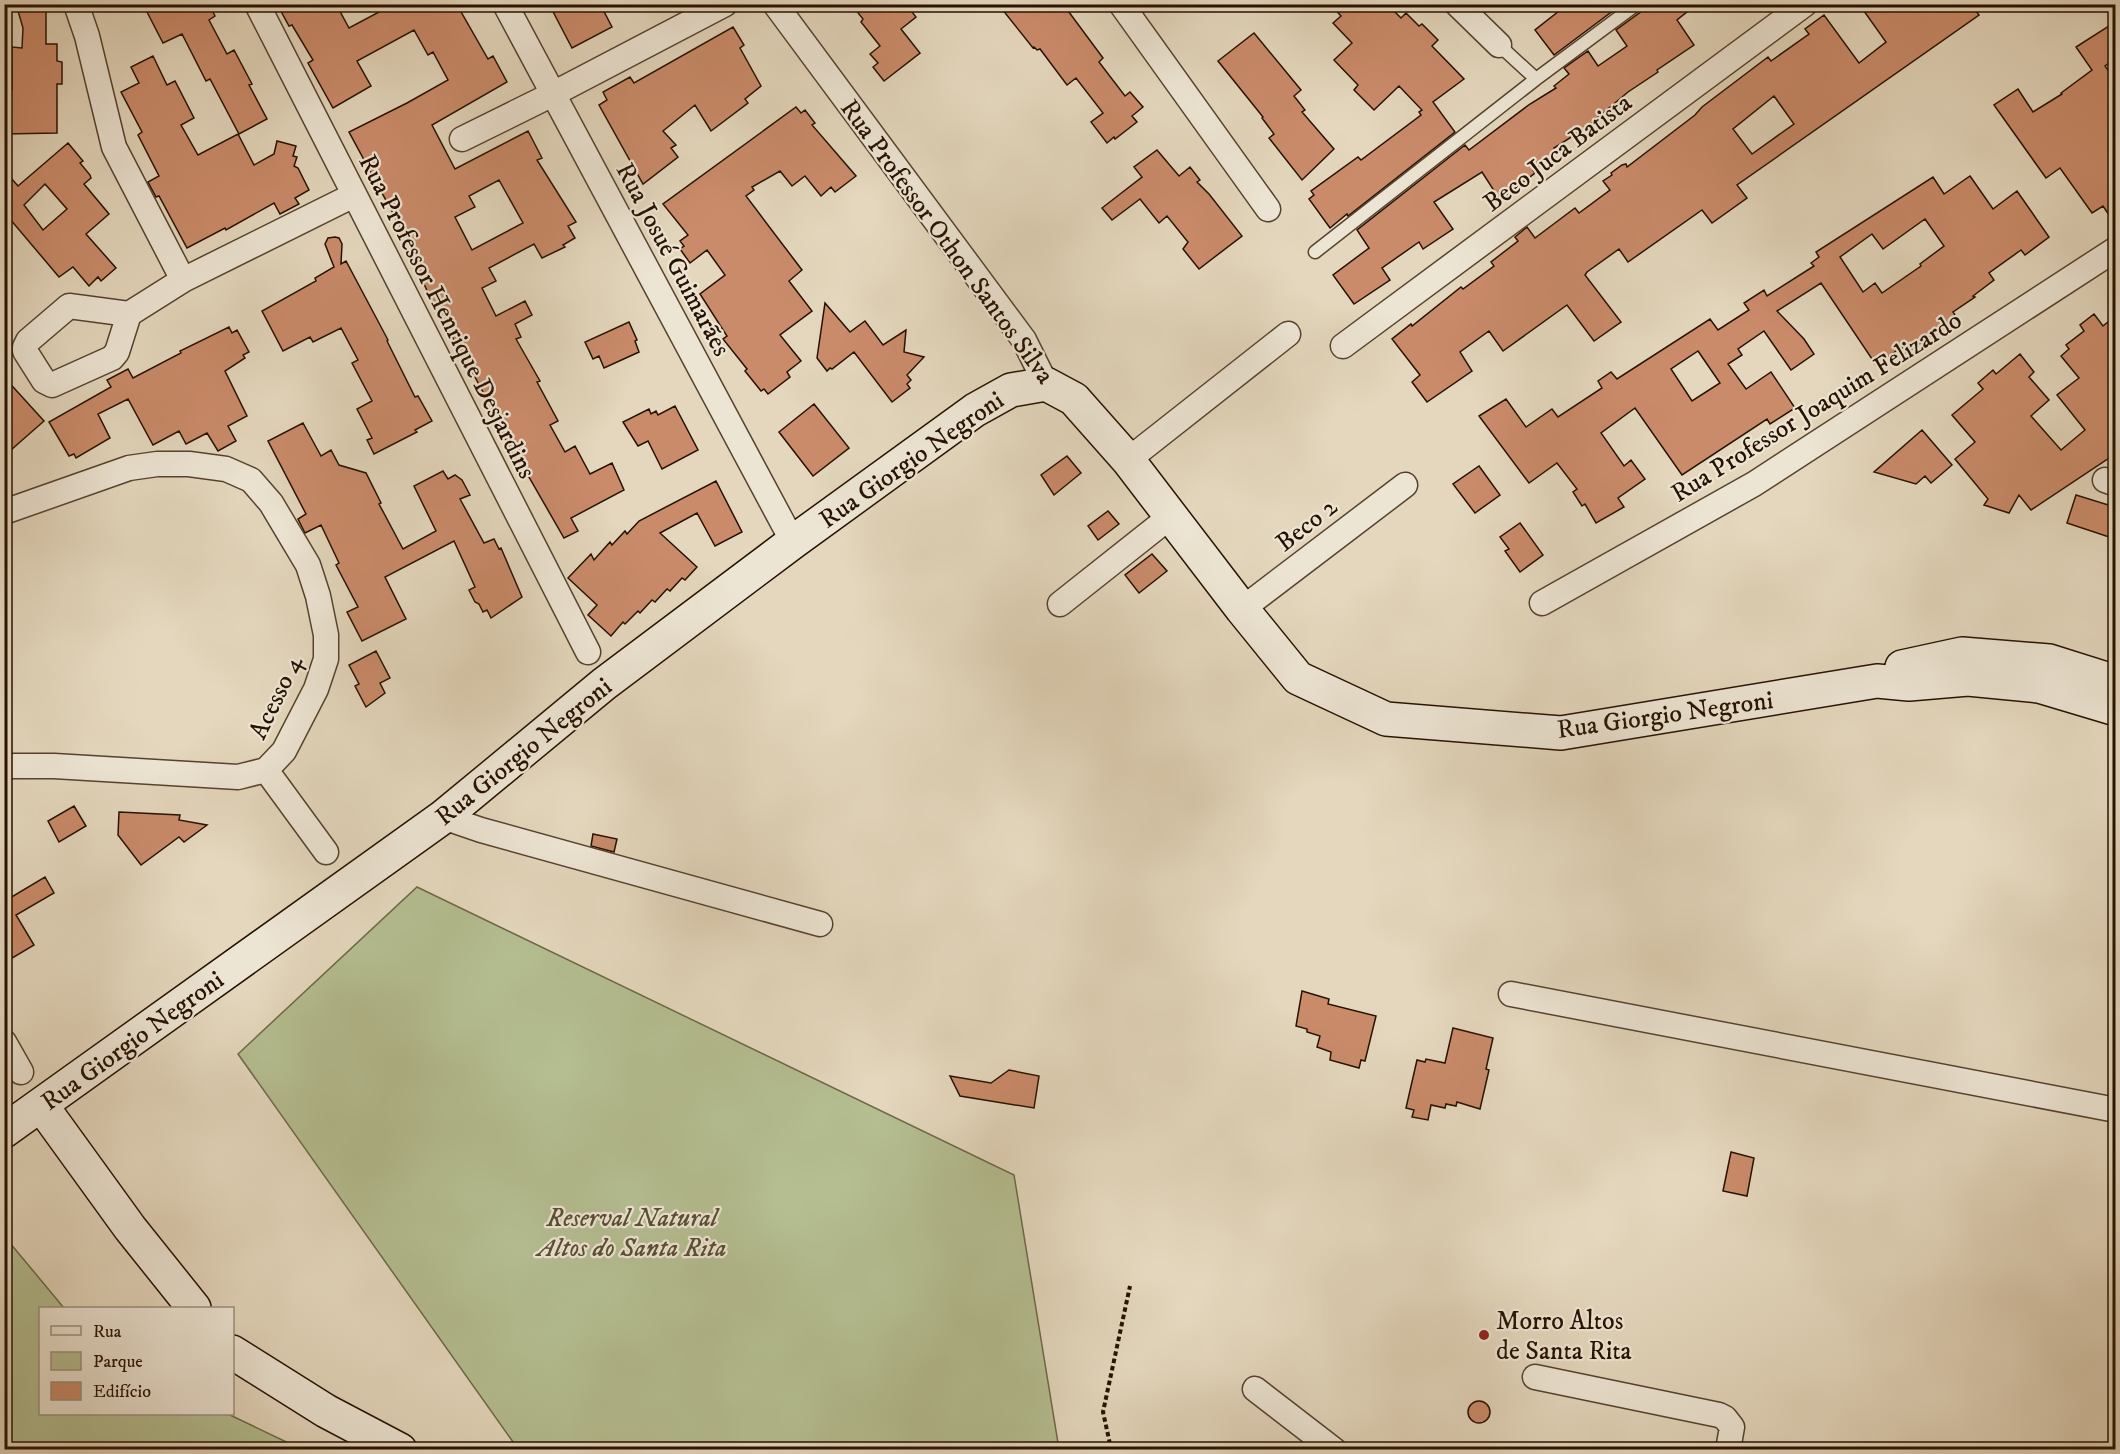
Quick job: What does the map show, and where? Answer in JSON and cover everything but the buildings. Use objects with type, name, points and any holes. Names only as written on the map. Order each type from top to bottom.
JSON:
[{"type":"street","points":[[76,4],[87,36],[114,147],[183,280]]},
{"type":"street","name":"Rua Professor Henrique Desjardins","points":[[257,4],[588,652]]},
{"type":"street","name":"Rua Josué Guimarães","points":[[505,4],[794,542]]},
{"type":"street","points":[[462,139],[725,4]]},
{"type":"street","name":"Rua Professor Othon Santos Silva","points":[[775,4],[1024,340],[1046,384],[1074,399],[1128,460],[1242,609]]},
{"type":"street","points":[[1121,4],[1268,209]]},
{"type":"street","points":[[1457,4],[1499,45]]},
{"type":"street","name":"Beco Juca Batista","points":[[1343,346],[1805,4]]},
{"type":"street","points":[[129,314],[183,280],[354,195]]},
{"type":"street","name":"Rua Professor Joaquim Felizardo","points":[[1542,603],[1754,484],[2115,249]]},
{"type":"street","points":[[1128,460],[1288,334]]},
{"type":"street","name":"Rua Giorgio Negroni","points":[[4,1131],[443,817],[604,684],[975,410],[1011,390],[1046,384]]},
{"type":"street","name":"Acesso 4","points":[[4,512],[129,468],[157,464],[189,464],[226,469],[251,480],[271,503],[308,565],[318,596],[326,635],[326,659],[316,689],[284,751],[267,770],[238,777],[54,766],[4,766]]},
{"type":"street","name":"Beco 2","points":[[1242,609],[1405,485]]},
{"type":"street","points":[[1060,604],[1171,516]]},
{"type":"street","name":"Rua Giorgio Negroni","points":[[1242,609],[1298,678],[1386,719],[1562,733],[1876,681],[1909,684],[1968,679],[2039,686],[2115,709]]},
{"type":"street","name":"Rua Giorgio Negroni","points":[[1876,681],[1904,666],[1962,654],[2049,662],[2115,682]]},
{"type":"street","points":[[267,770],[326,852]]},
{"type":"street","points":[[443,817],[482,830],[820,924]]},
{"type":"street","points":[[1510,994],[2115,1110]]},
{"type":"street","points":[[4,1042],[21,1072]]},
{"type":"street","points":[[41,1105],[130,1228],[193,1307]]},
{"type":"street","points":[[234,1353],[326,1411],[400,1449]]},
{"type":"street","points":[[1535,1377],[1719,1415],[1725,1418],[1732,1427],[1728,1449]]},
{"type":"street","points":[[1255,1389],[1334,1449]]},
{"type":"lane","points":[[1315,252],[1637,4]]},
{"type":"lane","points":[[1499,45],[1536,80]]},
{"type":"path","points":[[1114,1449],[1110,1444],[1103,1412],[1130,1286]]},
{"type":"green space","name":"Reserval Natural Altos do Santa Rita","points":[[417,887],[1014,1175],[1059,1449],[518,1449],[238,1054]]},
{"type":"green space","points":[[5,1237],[63,1307],[39,1307],[39,1415],[230,1415],[301,1449],[5,1449]]},
{"type":"tunnel","points":[[1923,1450],[1924,1443]]},
{"type":"place","name":"Morro Altos de Santa Rita","points":[[1484,1335]]}]
